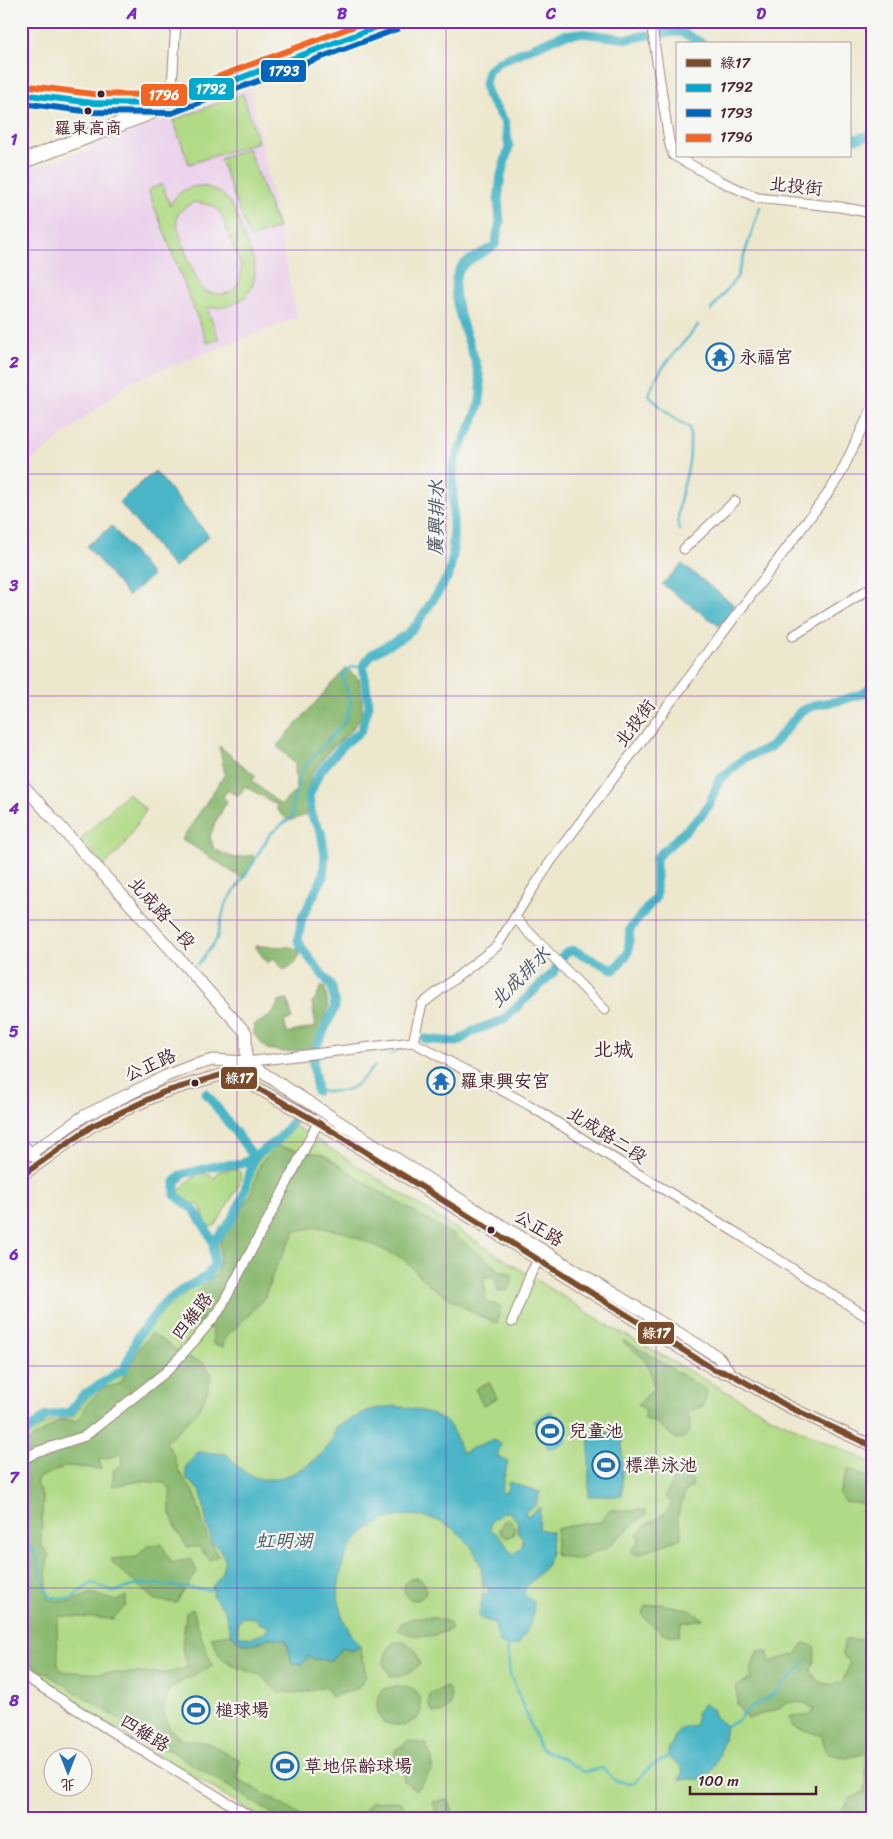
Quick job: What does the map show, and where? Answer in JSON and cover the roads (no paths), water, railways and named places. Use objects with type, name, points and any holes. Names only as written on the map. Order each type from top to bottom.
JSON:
[{"type":"main road","points":[[21,162],[394,21]]},
{"type":"street","points":[[21,94],[68,102],[171,104],[176,21]]},
{"type":"street","name":"北投街","points":[[652,26],[669,141],[673,155],[676,157]]},
{"type":"street","name":"北投街","points":[[678,158],[720,181],[758,198],[840,207],[872,213]]},
{"type":"street","name":"北投街","points":[[413,1042],[422,1004],[497,946],[552,861],[826,496],[840,475],[871,410]]},
{"type":"street","points":[[684,549],[735,501]]},
{"type":"street","points":[[793,636],[872,587]]},
{"type":"street","name":"北成路一段","points":[[21,783],[246,1033],[246,1062],[240,1078]]},
{"type":"street","points":[[515,918],[605,1010]]},
{"type":"street","points":[[246,1062],[413,1042]]},
{"type":"street","name":"北成路二段","points":[[413,1042],[529,1105],[740,1235],[872,1320]]},
{"type":"street","name":"公正路","points":[[26,1156],[84,1116],[191,1066],[214,1060],[246,1062],[470,1206],[715,1370],[732,1374],[789,1407],[872,1446]]},
{"type":"street","name":"公正路","points":[[21,1176],[92,1126],[164,1092],[221,1075],[240,1078],[541,1255]]},
{"type":"street","points":[[319,1124],[326,1113]]},
{"type":"street","name":"四維路","points":[[21,1461],[36,1452],[86,1436],[168,1371],[219,1311],[314,1130],[319,1124]]},
{"type":"street","points":[[21,1142],[26,1156],[40,1163]]},
{"type":"street","points":[[512,1322],[531,1273],[541,1255]]},
{"type":"street","name":"四維路","points":[[21,1674],[253,1818]]},
{"type":"water","points":[[155,471],[209,536],[174,568],[119,502]]},
{"type":"water","points":[[112,526],[152,576],[128,596],[87,546]]},
{"type":"water","points":[[682,564],[733,604],[732,611],[719,626],[662,584]]},
{"type":"water","name":"虹明湖","points":[[393,1406],[430,1413],[448,1424],[462,1453],[491,1440],[501,1443],[497,1457],[508,1461],[501,1492],[506,1493],[509,1482],[540,1492],[536,1505],[525,1512],[527,1516],[540,1507],[539,1529],[552,1532],[551,1553],[546,1566],[525,1588],[524,1595],[534,1602],[533,1614],[530,1624],[519,1644],[510,1647],[500,1643],[494,1623],[479,1618],[483,1592],[485,1595],[488,1594],[489,1588],[487,1586],[483,1587],[480,1564],[469,1544],[456,1531],[440,1522],[423,1516],[387,1519],[370,1528],[356,1541],[347,1553],[340,1577],[338,1596],[347,1627],[360,1646],[352,1651],[342,1647],[332,1660],[314,1659],[308,1656],[302,1665],[292,1663],[286,1640],[268,1638],[255,1644],[243,1644],[231,1634],[224,1609],[212,1595],[215,1589],[210,1590],[221,1575],[225,1559],[220,1549],[212,1543],[201,1492],[186,1478],[186,1466],[198,1452],[227,1454],[242,1470],[254,1477],[264,1479],[288,1475],[310,1464],[320,1456],[333,1438],[336,1427],[369,1410]],"holes":[[[503,1512],[509,1512],[518,1522],[517,1533],[523,1538],[522,1546],[515,1554],[509,1551],[502,1538],[490,1529],[492,1521]],[[243,1617],[256,1618],[259,1623],[269,1627],[265,1632],[252,1638],[238,1635],[238,1623]]]},
{"type":"water","name":"兒童池","points":[[551,1411],[567,1441],[549,1450],[533,1421]]},
{"type":"water","name":"標準泳池","points":[[589,1432],[622,1433],[622,1496],[589,1496]]},
{"type":"water","points":[[703,1704],[712,1709],[715,1717],[726,1726],[719,1756],[706,1776],[700,1779],[680,1779],[683,1769],[668,1757],[668,1750],[680,1728],[695,1725],[696,1713]]},
{"type":"waterway","name":"廣興排水","points":[[663,33],[681,32],[700,42]]},
{"type":"waterway","name":"廣興排水","points":[[317,1091],[313,1063],[317,1045],[335,1007],[332,987],[303,950],[298,940],[302,918],[323,877],[325,855],[321,832],[312,817],[309,796],[319,773],[344,744],[361,731],[369,706],[363,666],[372,654],[406,635],[417,624],[449,575],[453,556],[453,468],[460,448],[474,420],[481,389],[475,360],[458,307],[455,290],[457,276],[463,265],[495,245],[500,222],[498,200],[501,175],[509,147],[505,122],[487,95],[485,84],[488,71],[498,62],[563,35],[580,33],[628,39],[648,35]]},
{"type":"waterway","name":"廣興排水","points":[[850,138],[855,139],[872,135]]},
{"type":"waterway","points":[[711,310],[737,277],[760,207]]},
{"type":"waterway","points":[[679,530],[679,506],[690,459],[690,428],[672,417],[649,396],[652,386],[663,367],[698,325]]},
{"type":"waterway","points":[[198,964],[216,941],[225,905],[270,834],[293,816],[292,807],[302,770],[345,721],[351,702],[342,676],[351,667],[363,666]]},
{"type":"waterway","name":"北成排水","points":[[425,1039],[457,1042],[473,1031],[503,1020],[554,972],[561,958],[573,950],[614,970],[628,953],[630,929],[656,897],[656,858],[701,816],[710,803],[719,780],[745,758],[771,747],[801,711],[819,704],[839,701],[865,693],[872,686]]},
{"type":"waterway","name":"北成排水","points":[[392,1054],[401,1048]]},
{"type":"waterway","name":"北成排水","points":[[317,1091],[345,1091],[350,1089],[375,1066]]},
{"type":"waterway","points":[[206,1093],[254,1157],[240,1203],[230,1223],[213,1242]]},
{"type":"waterway","points":[[21,1437],[46,1416],[70,1412],[82,1396],[124,1369],[138,1336],[163,1304],[183,1289],[207,1276],[214,1265],[213,1242],[194,1210],[175,1195],[175,1182],[183,1174],[219,1165],[241,1164],[278,1140],[292,1122]]},
{"type":"waterway","points":[[21,1543],[27,1545],[35,1553],[43,1582],[50,1597],[70,1599],[92,1583],[113,1592],[143,1583],[210,1590]]},
{"type":"waterway","points":[[507,1646],[510,1674],[540,1748],[584,1772],[603,1768],[615,1781],[634,1783],[651,1766],[668,1757]]},
{"type":"waterway","points":[[726,1726],[739,1720],[743,1713],[774,1694],[805,1662]]},
{"type":"waterway","points":[[21,1687],[23,1683]]},
{"type":"place","name":"羅東高商","points":[[88,111]]},
{"type":"place","name":"永福宮","points":[[720,357]]},
{"type":"place","name":"羅東興安宮","points":[[441,1081]]},
{"type":"place","name":"兒童池","points":[[550,1431]]},
{"type":"place","name":"標準泳池","points":[[606,1465]]},
{"type":"place","name":"槌球場","points":[[196,1710]]},
{"type":"place","name":"草地保齡球場","points":[[285,1766]]},
{"type":"district","name":"北城","points":[[613,1049]]}]
